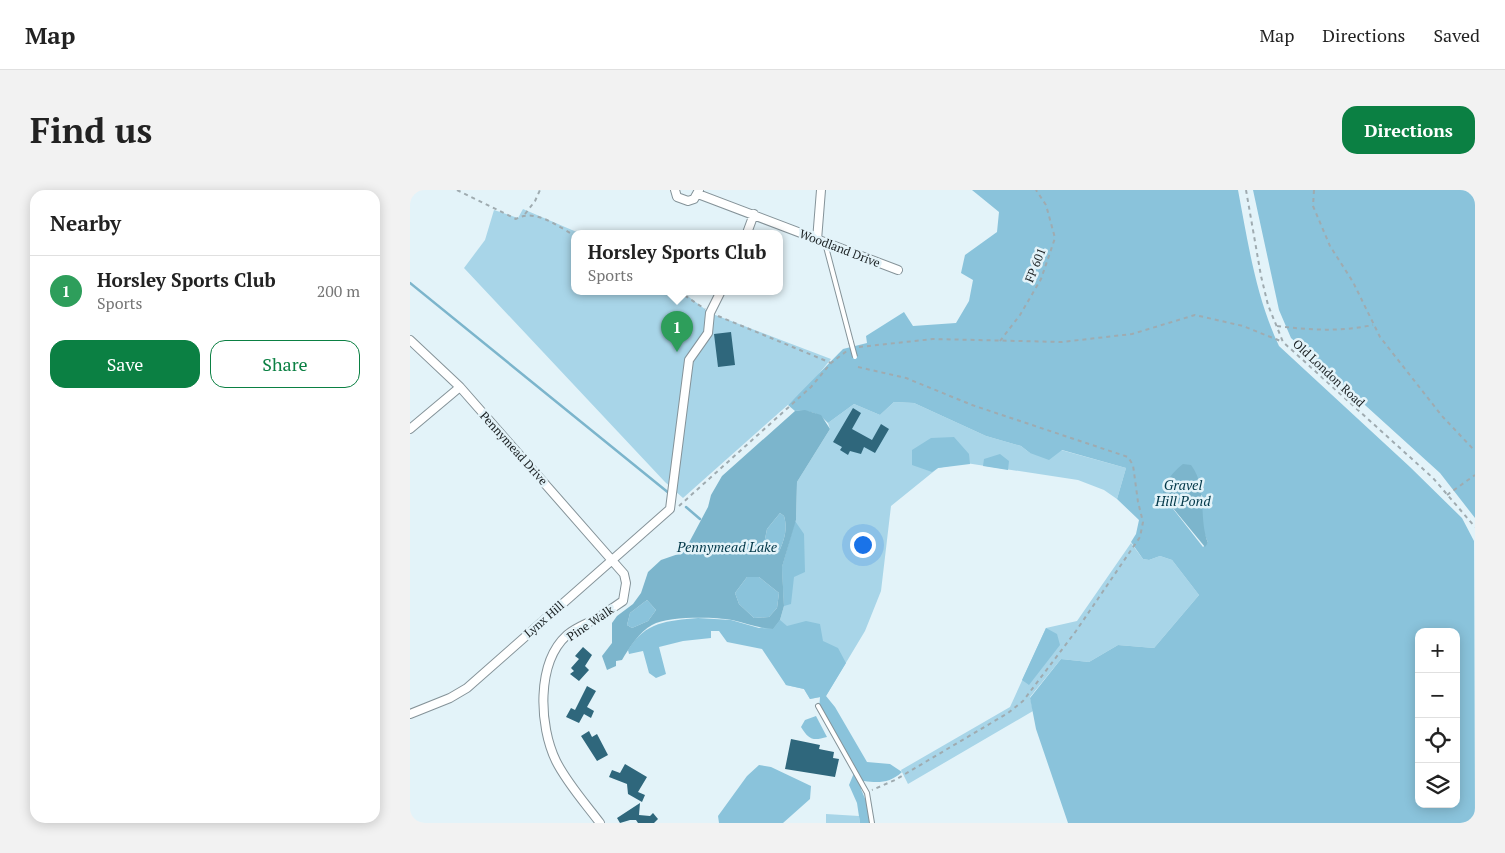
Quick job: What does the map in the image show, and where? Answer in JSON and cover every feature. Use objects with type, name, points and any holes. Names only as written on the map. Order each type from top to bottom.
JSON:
[{"type":"street","name":"Woodland Drive","points":[[674,190],[682,200],[688,201],[699,192],[821,242],[898,270]]},
{"type":"street","points":[[821,190],[821,242]]},
{"type":"street","points":[[748,230],[754,214]]},
{"type":"street","points":[[670,509],[689,360],[708,333],[710,312],[718,295]]},
{"type":"street","name":"Pennymead Drive","points":[[410,340],[460,387],[613,559]]},
{"type":"street","points":[[410,429],[460,387]]},
{"type":"street","name":"Lynx Hill","points":[[410,714],[450,698],[467,688],[670,509]]},
{"type":"street","name":"Pine Walk","points":[[600,823],[556,760],[549,742],[543,698],[549,665],[567,635],[623,601],[626,583],[624,574],[613,559]]},
{"type":"lane","points":[[821,242],[855,357]]},
{"type":"lane","points":[[818,706],[867,793],[872,823]]},
{"type":"path","points":[[457,190],[516,219],[525,214],[535,201],[540,190]]},
{"type":"path","name":"FP 601","points":[[1000,341],[1020,316],[1041,279],[1055,238],[1046,205],[1036,190]]},
{"type":"path","name":"Old London Road","points":[[1246,190],[1261,276],[1283,342],[1433,478],[1475,527]]},
{"type":"path","points":[[1314,190],[1313,206],[1330,246],[1353,282],[1380,337],[1442,416],[1475,451]]},
{"type":"path","points":[[525,214],[535,215],[571,233]]},
{"type":"path","points":[[684,295],[710,312],[831,363]]},
{"type":"path","points":[[856,347],[933,339],[1062,342],[1132,334],[1195,315],[1243,326],[1283,342]]},
{"type":"path","points":[[1277,326],[1318,331],[1352,329],[1374,325]]},
{"type":"path","points":[[670,509],[677,507],[687,500],[811,387],[831,363],[852,349]]},
{"type":"path","points":[[858,367],[906,378],[972,404],[1128,457],[1134,465],[1138,502],[1143,522],[1140,537],[1076,631],[1023,701],[894,780],[867,793]]},
{"type":"path","points":[[1447,495],[1475,475]]},
{"type":"shaded area","points":[[972,190],[1238,190],[1249,250],[1259,289],[1264,308],[1279,346],[1410,467],[1462,518],[1474,541],[1475,823],[1068,823],[1036,729],[1030,698],[1061,659],[1089,662],[1118,645],[1154,648],[1199,595],[1172,560],[1160,556],[1149,560],[1143,559],[1131,542],[1136,534],[1139,520],[1117,499],[1126,468],[1062,450],[1049,460],[1030,453],[1021,446],[986,436],[914,403],[894,402],[880,415],[854,404],[828,423],[817,415],[805,411],[795,411],[788,405],[843,349],[867,343],[866,336],[904,312],[913,326],[956,323],[969,301],[973,280],[961,273],[965,255],[997,232],[999,212]],"holes":[[[1202,495],[1202,527],[1208,543],[1203,547],[1163,496]]]},
{"type":"shaded area","points":[[1253,190],[1475,190],[1475,518],[1440,473],[1291,338],[1279,310]]},
{"type":"shaded area","points":[[523,209],[572,230],[571,295],[686,295],[710,313],[831,359],[808,387],[683,498],[665,482],[464,268],[485,240],[494,210],[518,218]]},
{"type":"shaded area","points":[[894,402],[914,403],[986,436],[1021,446],[1030,453],[1061,450],[1126,468],[1117,499],[1104,490],[1078,480],[966,463],[938,468],[891,506],[881,591],[865,631],[826,696],[810,699],[804,689],[786,685],[759,628],[780,620],[784,606],[782,567],[796,520],[797,482],[830,429],[828,423],[854,404],[880,415]]},
{"type":"shaded area","points":[[954,437],[969,454],[970,464],[938,468],[932,472],[912,465],[912,450],[931,438]]},
{"type":"shaded area","points":[[1000,454],[1009,461],[1008,470],[983,466],[984,459]]},
{"type":"shaded area","points":[[780,513],[784,516],[785,534],[779,552],[771,554],[764,544],[767,529]]},
{"type":"shaded area","points":[[795,521],[804,534],[805,572],[794,577],[791,604],[784,606],[782,567]]},
{"type":"shaded area","points":[[1131,543],[1143,559],[1149,560],[1160,556],[1172,560],[1199,595],[1154,648],[1118,645],[1089,662],[1061,659],[1030,697],[1033,711],[908,784],[901,770],[1010,707],[1046,628],[1077,621]]},
{"type":"shaded area","points":[[747,577],[759,577],[779,593],[777,608],[769,617],[754,618],[739,604],[735,593]]},
{"type":"shaded area","points":[[647,600],[656,610],[648,621],[632,628],[627,625],[630,613]]},
{"type":"shaded area","points":[[698,618],[731,620],[759,628],[773,629],[780,620],[787,626],[806,621],[820,624],[823,641],[838,648],[846,663],[826,696],[835,707],[867,762],[890,764],[902,772],[884,781],[864,781],[861,789],[866,801],[870,823],[860,823],[857,803],[849,785],[854,773],[819,710],[820,697],[810,699],[804,689],[786,685],[762,649],[727,642],[719,631],[711,631],[711,638],[683,641],[659,647],[666,674],[656,678],[649,673],[643,651],[629,654],[628,650],[635,640],[650,628],[667,622]]},
{"type":"shaded area","points":[[1046,628],[1057,634],[1060,645],[1029,685],[1022,680]]},
{"type":"shaded area","points":[[816,716],[827,737],[815,739],[809,737],[801,727],[805,720]]},
{"type":"shaded area","points":[[759,765],[771,767],[811,786],[810,799],[783,823],[719,823],[718,816],[747,776]]},
{"type":"shaded area","points":[[826,814],[859,816],[860,823],[826,823]]},
{"type":"water","name":"Pennymead Lake","points":[[805,410],[821,415],[830,429],[797,482],[796,520],[782,567],[784,606],[780,620],[773,629],[714,618],[691,618],[660,622],[643,632],[631,645],[622,660],[616,661],[616,666],[607,670],[602,656],[612,643],[612,623],[617,616],[633,604],[641,593],[648,572],[661,560],[684,552],[722,476],[795,411]],"holes":[[[780,513],[784,516],[785,534],[779,552],[771,554],[764,544],[767,529]],[[747,577],[759,577],[779,593],[777,608],[769,617],[754,618],[739,604],[735,593]],[[647,600],[656,610],[648,621],[632,628],[627,625],[630,613]]]},
{"type":"water","name":"Gravel Hill Pond","points":[[1183,464],[1191,465],[1199,483],[1208,543],[1205,547],[1163,496],[1164,487],[1172,474]]},
{"type":"building","points":[[731,332],[735,365],[718,367],[714,334]]},
{"type":"building","points":[[853,408],[861,413],[852,429],[872,440],[881,424],[889,429],[875,453],[864,447],[861,454],[850,451],[848,455],[840,450],[842,447],[833,442]]},
{"type":"building","points":[[583,647],[592,655],[585,666],[589,670],[579,681],[570,674],[574,671],[571,668],[579,659],[575,656]]},
{"type":"building","points":[[587,686],[596,691],[587,707],[594,711],[591,718],[584,714],[579,723],[566,717],[571,708],[575,710]]},
{"type":"building","points":[[589,731],[592,737],[597,734],[608,755],[597,761],[581,736]]},
{"type":"building","points":[[791,739],[820,745],[819,749],[834,752],[833,758],[839,759],[835,777],[785,769]]},
{"type":"building","points":[[625,764],[647,777],[638,792],[645,795],[642,802],[628,794],[627,784],[609,777],[612,770],[620,773]]},
{"type":"building","points":[[640,803],[639,815],[650,816],[653,813],[658,819],[654,823],[638,823],[636,820],[630,820],[620,823],[617,818]]},
{"type":"waterway","points":[[410,283],[670,494]]},
{"type":"waterway","points":[[686,507],[700,519]]},
{"type":"place","name":"Horsley Sports Club","points":[[677,352]]}]
